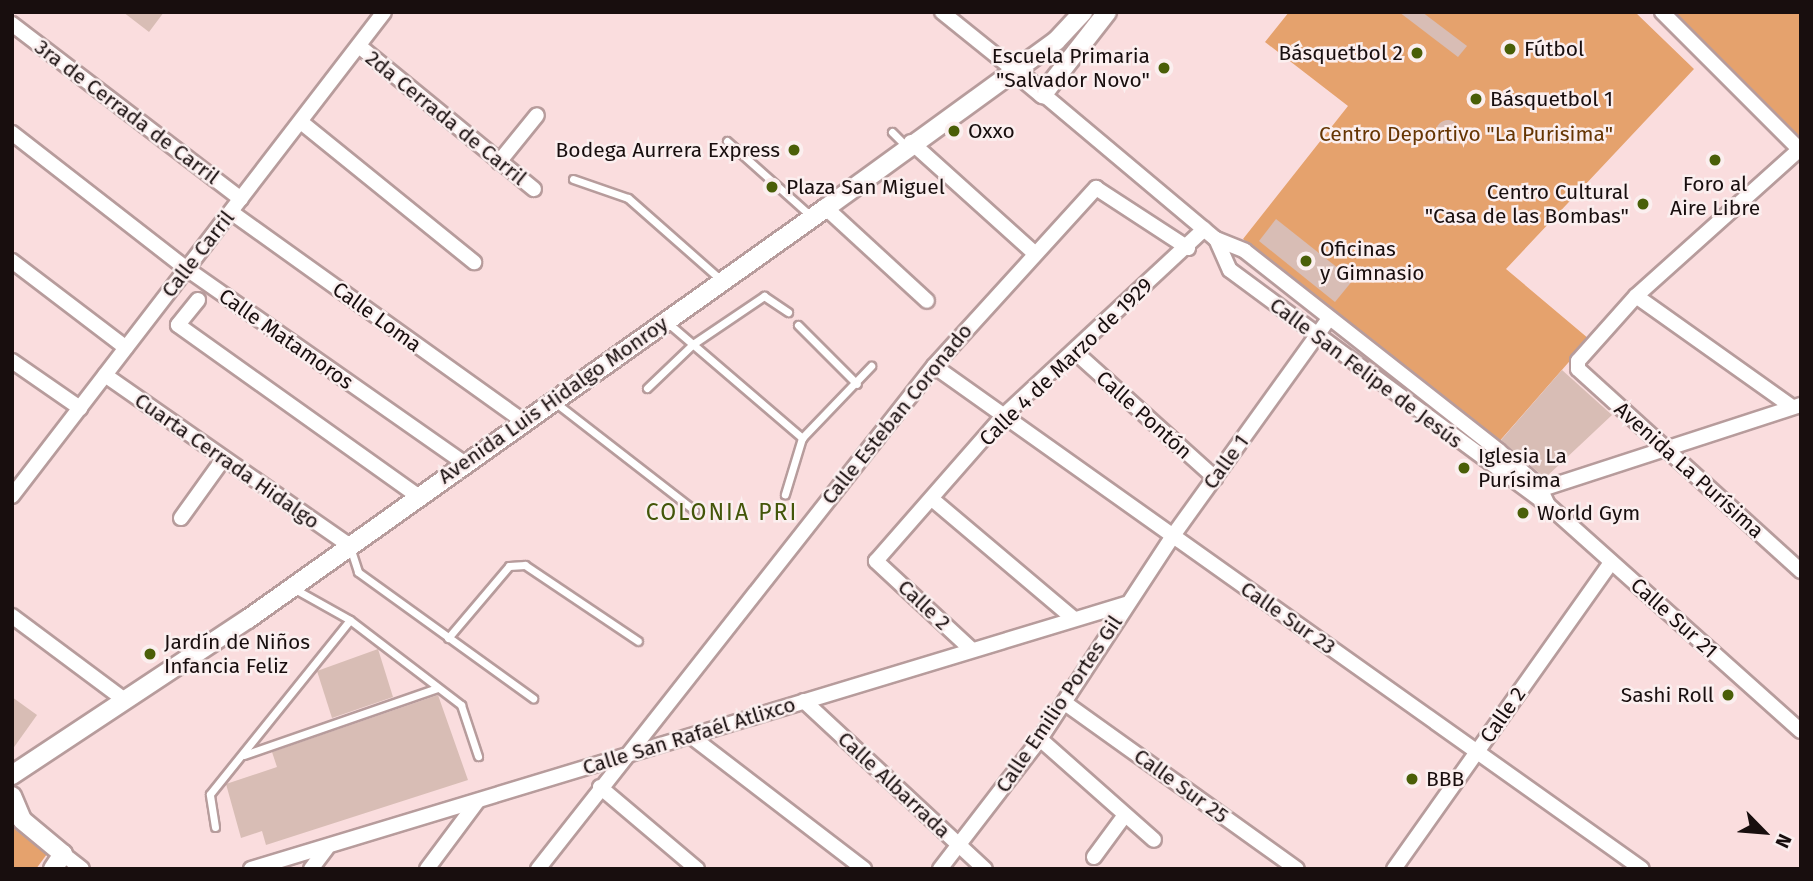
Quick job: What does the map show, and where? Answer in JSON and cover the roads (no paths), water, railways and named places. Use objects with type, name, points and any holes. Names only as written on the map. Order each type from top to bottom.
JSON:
[{"type":"street","name":"Calle Carril","points":[[12,496],[384,12]]},
{"type":"street","name":"Calle San Felipe de Jesús","points":[[942,12],[1216,239],[1245,251],[1534,491]]},
{"type":"street","name":"Avenida Luis Hidalgo Monroy","points":[[12,775],[293,587],[819,213],[909,144],[1014,70],[1083,12]]},
{"type":"street","points":[[1043,94],[1107,12]]},
{"type":"street","points":[[1662,12],[1800,150],[1636,296],[1796,406]]},
{"type":"street","name":"3ra de Cerrada de Carril","points":[[12,24],[241,199]]},
{"type":"street","name":"2da Cerrada de Carril","points":[[359,46],[534,189]]},
{"type":"street","points":[[499,162],[537,115]]},
{"type":"street","points":[[301,122],[474,262]]},
{"type":"street","name":"Calle Matamoros","points":[[12,134],[187,269],[464,463]]},
{"type":"street","points":[[909,144],[1033,252]]},
{"type":"street","name":"Calle Esteban Coronado","points":[[538,869],[621,757],[934,366],[1033,252],[1096,188],[1188,248]]},
{"type":"street","name":"Calle Loma","points":[[231,212],[523,421]]},
{"type":"street","points":[[819,213],[927,301]]},
{"type":"street","name":"Calle 4 de Marzo de 1929","points":[[876,561],[1002,417],[1188,248],[1204,229]]},
{"type":"street","name":"Calle San Felipe de Jesús","points":[[1216,239],[1230,270],[1316,336],[1534,491]]},
{"type":"street","points":[[12,261],[126,348]]},
{"type":"street","name":"Avenida La Purísima","points":[[1636,296],[1605,323],[1583,349],[1578,369],[1801,571]]},
{"type":"street","points":[[198,300],[178,325],[418,496]]},
{"type":"street","name":"Calle 1","points":[[1126,604],[1328,320]]},
{"type":"street","name":"Calle Pontón","points":[[1074,351],[1215,478]]},
{"type":"street","points":[[12,361],[80,408]]},
{"type":"street","name":"Calle Sur 23","points":[[934,366],[1002,417],[1642,869]]},
{"type":"street","name":"Cuarta Cerrada Hidalgo","points":[[105,376],[222,461],[350,546]]},
{"type":"street","points":[[1534,491],[1662,446],[1796,406]]},
{"type":"street","points":[[181,518],[222,461]]},
{"type":"street","name":"Calle Sur 21","points":[[1534,491],[1801,731]]},
{"type":"street","points":[[932,499],[1073,618]]},
{"type":"street","name":"Calle 2","points":[[876,561],[972,650]]},
{"type":"street","name":"Calle 2","points":[[1394,869],[1611,562]]},
{"type":"street","name":"Calle San Rafaél Atlixco","points":[[251,869],[1126,604]]},
{"type":"street","name":"Calle Emilio Portes Gil","points":[[940,869],[1040,739],[1126,604]]},
{"type":"street","points":[[12,616],[126,701]]},
{"type":"street","name":"Calle Albarrada","points":[[804,701],[985,869]]},
{"type":"street","name":"Calle Sur 25","points":[[1065,702],[1297,869]]},
{"type":"street","points":[[692,737],[864,869]]},
{"type":"street","points":[[1040,739],[1154,841]]},
{"type":"street","points":[[600,787],[697,869]]},
{"type":"street","points":[[12,796],[22,820],[58,861],[82,869]]},
{"type":"street","points":[[427,869],[477,802]]},
{"type":"street","points":[[1094,857],[1125,815]]},
{"type":"street","points":[[311,869],[327,848]]},
{"type":"lane","points":[[892,132],[909,144]]},
{"type":"lane","points":[[727,141],[819,213]]},
{"type":"lane","points":[[573,179],[628,198],[722,281]]},
{"type":"lane","points":[[647,388],[693,344],[764,296],[788,312]]},
{"type":"lane","points":[[665,321],[802,438]]},
{"type":"lane","points":[[798,326],[857,384]]},
{"type":"lane","points":[[785,494],[802,438],[857,384],[871,366]]},
{"type":"lane","points":[[553,400],[694,510]]},
{"type":"lane","points":[[350,546],[358,572],[533,698]]},
{"type":"lane","points":[[448,638],[509,566],[525,565],[638,641]]},
{"type":"lane","points":[[293,587],[350,620],[461,705],[478,756]]},
{"type":"lane","points":[[215,827],[210,794],[350,620]]},
{"type":"lane","points":[[242,755],[438,688]]},
{"type":"place","name":"Fútbol","points":[[1510,49]]},
{"type":"place","name":"Básquetbol 2","points":[[1417,53]]},
{"type":"place","name":"Escuela Primaria \"Salvador Novo\"","points":[[1164,68]]},
{"type":"place","name":"Básquetbol 1","points":[[1476,99]]},
{"type":"place","name":"Oxxo","points":[[954,131]]},
{"type":"place","name":"Bodega Aurrera Express","points":[[794,150]]},
{"type":"place","name":"Foro al Aire Libre","points":[[1715,160]]},
{"type":"place","name":"Plaza San Miguel","points":[[772,187]]},
{"type":"place","name":"Centro Cultural \"Casa de las Bombas\"","points":[[1643,204]]},
{"type":"place","name":"Oficinas y Gimnasio","points":[[1306,261]]},
{"type":"place","name":"Iglesia La Purísima","points":[[1464,468]]},
{"type":"place","name":"World Gym","points":[[1523,513]]},
{"type":"place","name":"Jardín de Niños Infancia Feliz","points":[[150,654]]},
{"type":"place","name":"Sashi Roll","points":[[1728,695]]},
{"type":"place","name":"BBB","points":[[1412,779]]},
{"type":"district","name":"COLONIA PRI","points":[[722,512]]},
{"type":"park label","name":"Centro Deportivo \"La Purisima\"","points":[[1466,134]]}]
